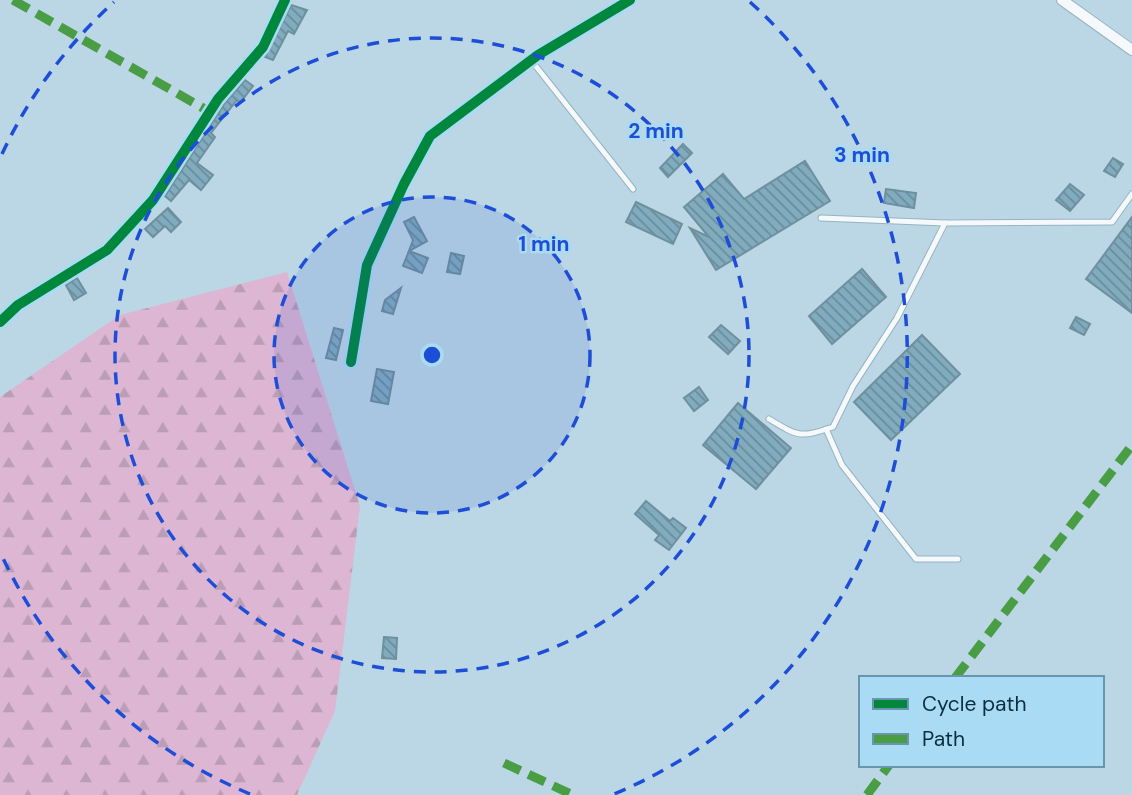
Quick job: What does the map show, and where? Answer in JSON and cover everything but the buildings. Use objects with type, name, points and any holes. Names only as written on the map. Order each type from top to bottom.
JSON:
[{"type":"street","points":[[0,322],[18,305],[107,250],[153,200],[218,99],[263,47],[285,0]]},
{"type":"street","points":[[351,362],[367,265],[404,184],[430,136],[531,60],[630,0]]},
{"type":"street","points":[[1062,0],[1132,50]]},
{"type":"lane","points":[[531,60],[633,189]]},
{"type":"lane","points":[[821,218],[945,223],[1111,222],[1132,194]]},
{"type":"lane","points":[[769,419],[796,435],[810,435],[833,426],[853,386],[897,318],[945,223]]},
{"type":"lane","points":[[826,429],[842,465],[916,559],[958,559]]},
{"type":"green space","points":[[287,272],[360,506],[335,711],[297,795],[0,795],[0,397],[120,315]]},
{"type":"marked path","points":[[13,0],[210,112]]},
{"type":"marked path","points":[[957,676],[1132,445]]},
{"type":"marked path","points":[[504,763],[573,795]]},
{"type":"marked path","points":[[867,795],[888,767]]},
{"type":"cycle path","points":[[0,322],[18,305],[107,250],[153,200],[218,99],[263,47],[285,0]]},
{"type":"cycle path","points":[[351,362],[367,265],[404,184],[430,136],[538,55],[630,0]]}]
